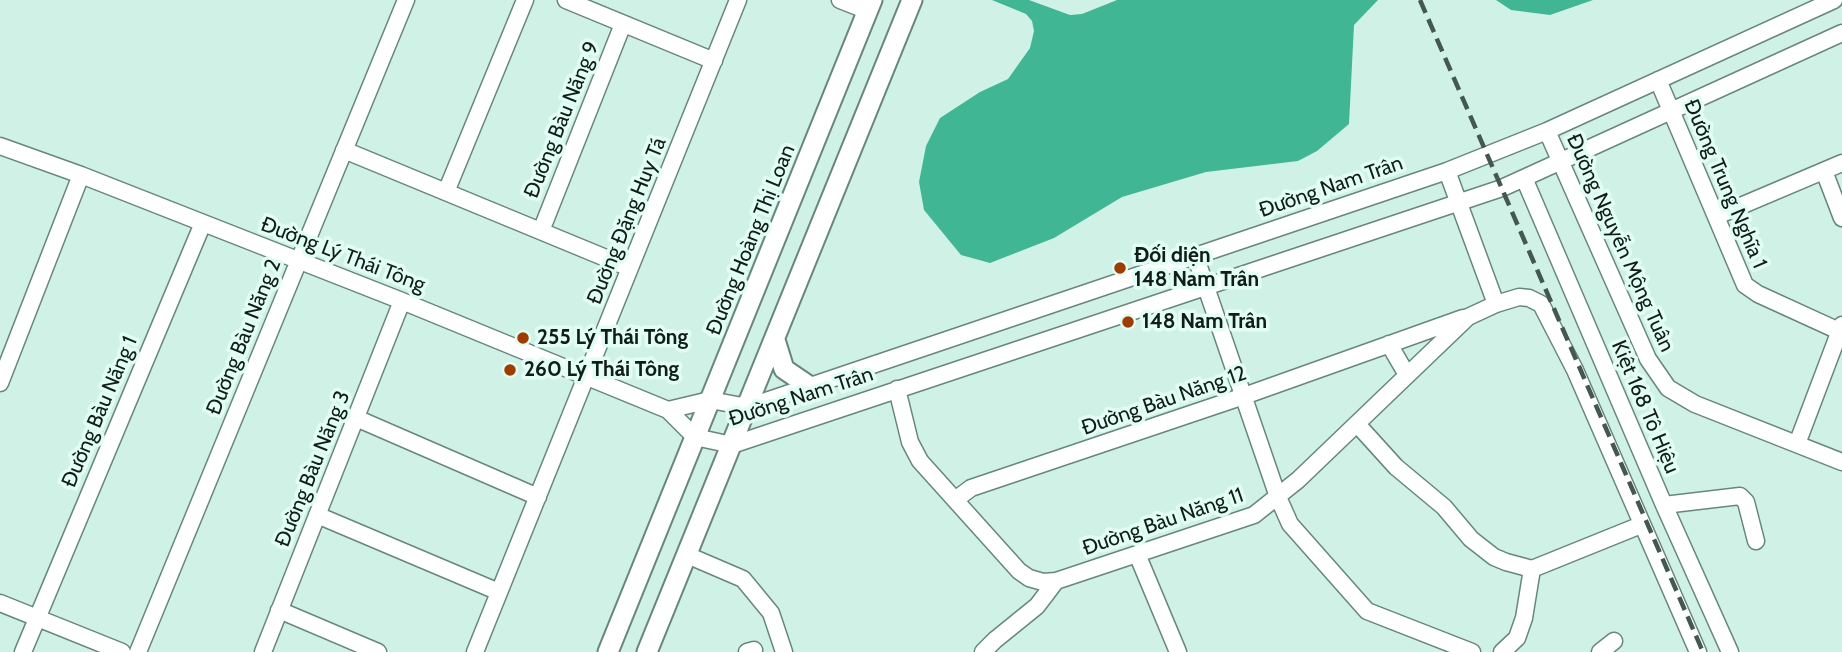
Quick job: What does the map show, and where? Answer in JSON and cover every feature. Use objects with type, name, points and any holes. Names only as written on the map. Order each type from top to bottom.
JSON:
[{"type":"main road","points":[[653,650],[687,555],[912,0]]},
{"type":"main road","name":"Đường Hoàng Thị Loan","points":[[608,652],[870,6]]},
{"type":"main road","points":[[775,340],[784,369],[809,386]]},
{"type":"street","name":"Đường Bàu Năng 2","points":[[138,652],[406,0]]},
{"type":"street","points":[[446,192],[525,0]]},
{"type":"street","points":[[566,0],[714,61]]},
{"type":"street","name":"Đường Đặng Huy Tá","points":[[475,652],[738,0]]},
{"type":"street","points":[[840,0],[870,6]]},
{"type":"street","name":"Đường Nam Trân","points":[[668,410],[710,400],[748,407],[1447,171],[1547,131],[1834,0]]},
{"type":"street","name":"Đường Bàu Năng 9","points":[[541,231],[623,24]]},
{"type":"street","name":"Đường Nam Trân","points":[[695,437],[732,444],[1459,203],[1524,178],[1842,33]]},
{"type":"street","name":"Đường Trung Nghĩa 1","points":[[1658,80],[1745,285],[1758,294],[1841,328]]},
{"type":"street","name":"Đường Nguyễn Mộng Tuân","points":[[1547,131],[1648,359],[1668,388],[1695,404],[1842,462]]},
{"type":"street","name":"Đường Lý Thái Tông","points":[[0,146],[402,300],[668,410]]},
{"type":"street","points":[[344,150],[630,268]]},
{"type":"street","points":[[1717,216],[1842,163]]},
{"type":"street","points":[[1447,171],[1496,304]]},
{"type":"street","points":[[1824,171],[1842,218]]},
{"type":"street","points":[[0,383],[81,175]]},
{"type":"street","name":"Kiệt 168 Tô Hiệu","points":[[1524,178],[1730,652]]},
{"type":"street","name":"Đường Bàu Năng 1","points":[[23,652],[203,223]]},
{"type":"street","points":[[1195,255],[1290,524],[1367,611],[1472,652]]},
{"type":"street","name":"Đường Bàu Năng 11","points":[[1056,581],[1254,515],[1279,498],[1468,317],[1496,304],[1519,297],[1529,298],[1541,304],[1575,370],[1698,652]]},
{"type":"street","name":"Đường Bàu Năng 3","points":[[263,652],[402,300]]},
{"type":"street","name":"Đường Bàu Năng 12","points":[[955,500],[971,488],[1468,317]]},
{"type":"street","points":[[1797,444],[1841,328]]},
{"type":"street","points":[[1390,344],[1407,375]]},
{"type":"street","points":[[897,389],[910,442],[920,461],[1019,571],[1029,578],[1043,582],[1056,581]]},
{"type":"street","points":[[668,410],[695,437]]},
{"type":"street","points":[[356,418],[538,497]]},
{"type":"street","points":[[1357,424],[1396,467],[1444,507],[1481,548],[1494,557],[1532,569],[1642,525]]},
{"type":"street","points":[[1664,505],[1740,496],[1746,502],[1756,541]]},
{"type":"street","points":[[317,515],[499,592]]},
{"type":"street","points":[[1137,554],[1178,652]]},
{"type":"street","points":[[687,555],[743,579],[772,613],[784,652]]},
{"type":"street","points":[[1513,649],[1524,618],[1532,569]]},
{"type":"street","points":[[983,652],[1037,606],[1056,581]]},
{"type":"street","points":[[0,603],[122,652]]},
{"type":"street","points":[[279,610],[378,652]]},
{"type":"street","points":[[1600,652],[1614,641]]},
{"type":"shaded area","points":[[992,0],[1029,0],[1070,15],[1082,14],[1117,0],[1378,0],[1354,25],[1349,124],[1317,151],[1298,161],[1206,172],[1122,197],[1054,238],[990,263],[961,255],[924,210],[919,182],[926,146],[940,118],[980,92],[1008,79],[1030,48],[1034,31],[1032,21],[1026,14]]},
{"type":"shaded area","points":[[1496,0],[1593,0],[1550,15],[1511,10]]},
{"type":"railway","points":[[1420,0],[1703,652]]},
{"type":"place","name":"Đối diện 148 Nam Trân","points":[[1120,268]]},
{"type":"place","name":"148 Nam Trân","points":[[1128,322]]},
{"type":"place","name":"255 Lý Thái Tông","points":[[523,338]]},
{"type":"place","name":"260 Lý Thái Tông","points":[[510,370]]}]
